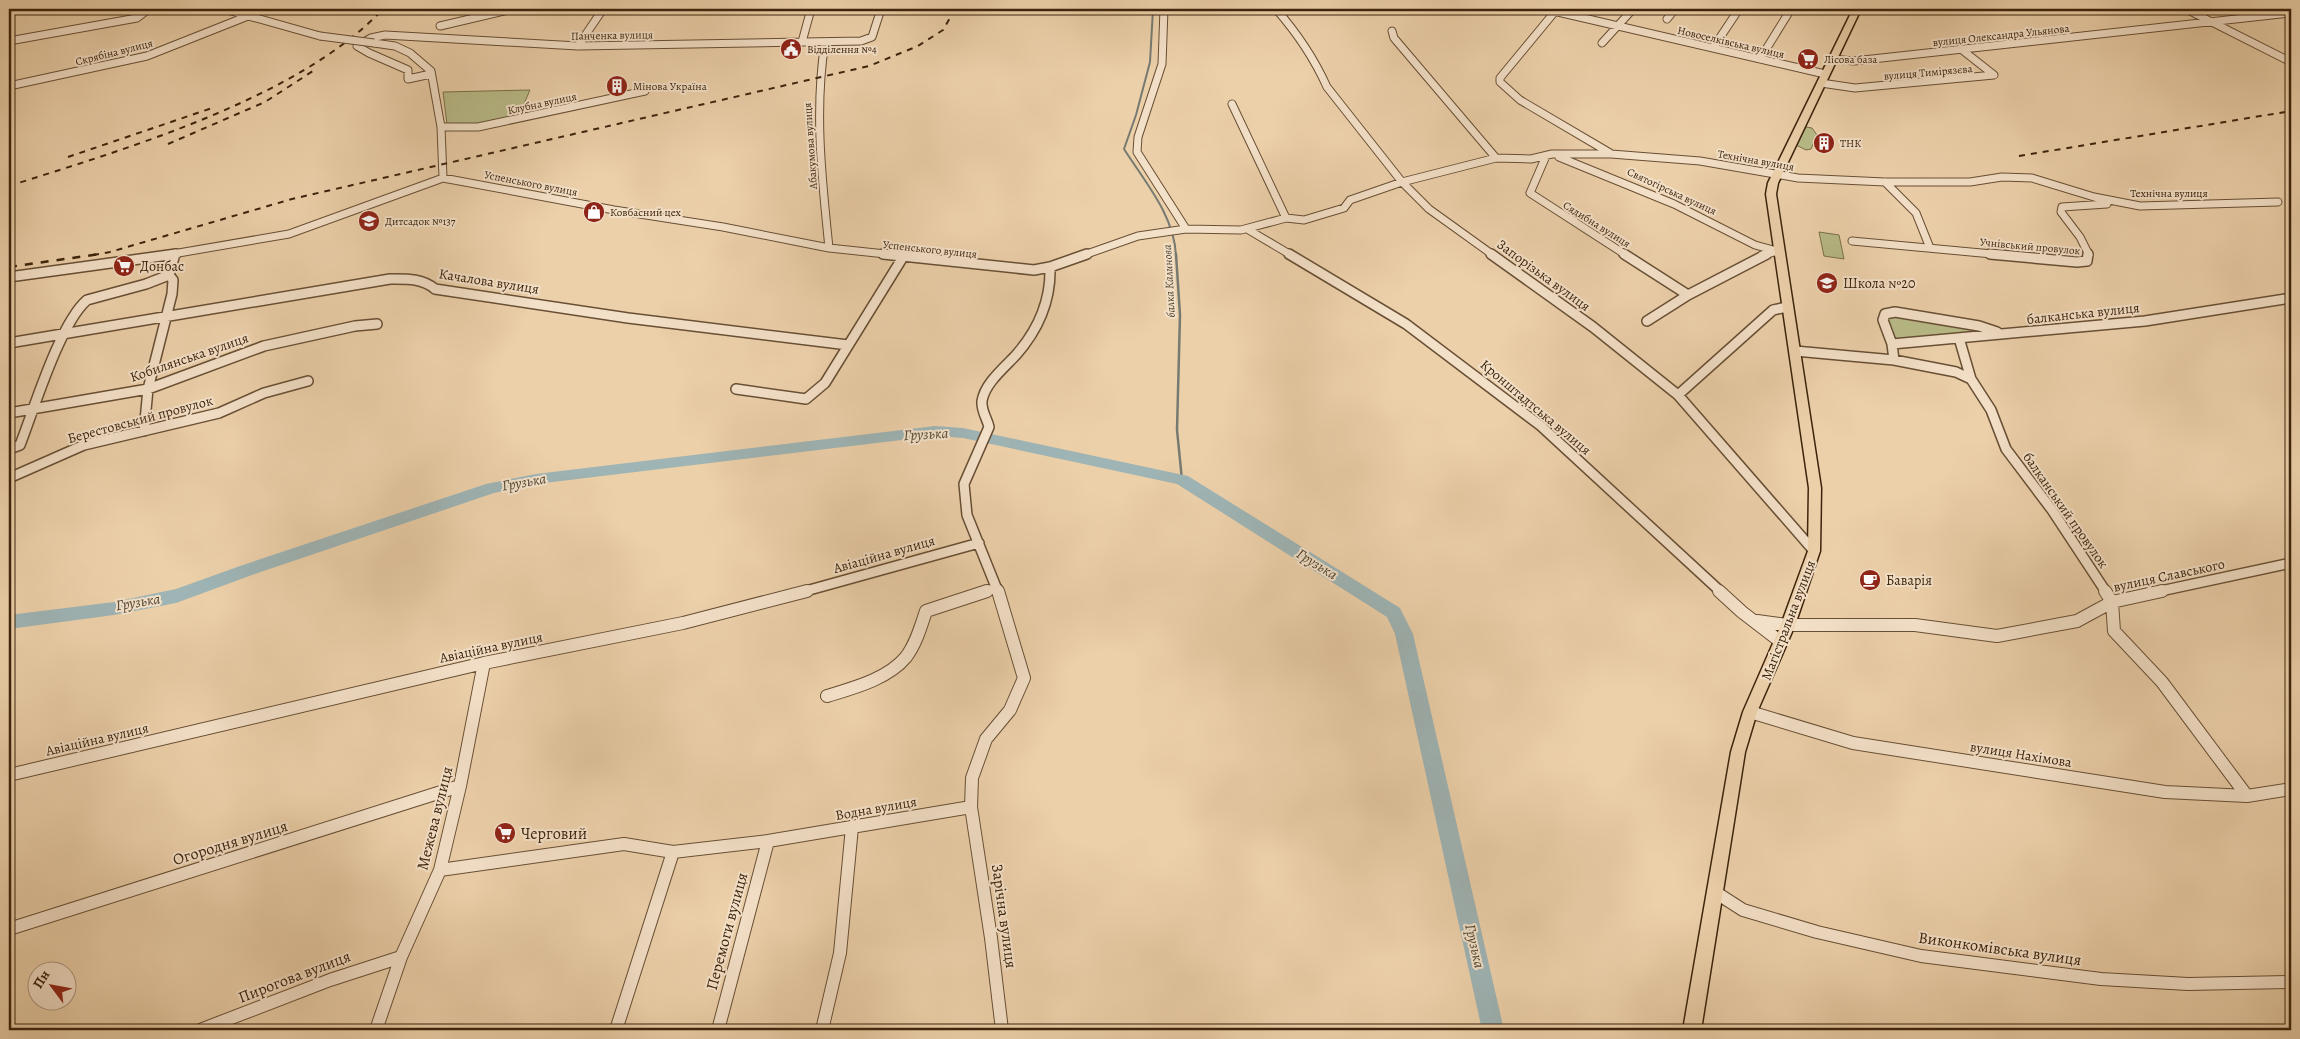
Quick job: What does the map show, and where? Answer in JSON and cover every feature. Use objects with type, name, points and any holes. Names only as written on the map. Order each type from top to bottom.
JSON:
[{"type":"main road","name":"Магістральна вулиця","points":[[1692,1030],[1738,752],[1750,712],[1788,625],[1814,551],[1815,488],[1787,307],[1772,194],[1776,175],[1856,9]]},
{"type":"street","points":[[9,41],[137,18],[149,9]]},
{"type":"street","points":[[9,278],[175,254],[289,234],[443,178],[441,126],[431,71],[410,52],[395,46],[320,36],[224,9]]},
{"type":"street","points":[[440,26],[512,9]]},
{"type":"street","points":[[578,46],[603,9]]},
{"type":"street","points":[[802,42],[812,9]]},
{"type":"street","name":"Панченка вулиця","points":[[431,74],[408,79],[408,70],[397,64],[367,54],[357,46],[370,38],[386,35],[578,46],[862,41],[872,37],[881,9]]},
{"type":"street","points":[[1164,9],[1162,64],[1138,137],[1137,152],[1186,229]]},
{"type":"street","name":"Запорізька вулиця","points":[[1276,9],[1296,31],[1319,69],[1327,87],[1402,182],[1429,208],[1593,327],[1678,395],[1742,466],[1814,551]]},
{"type":"street","name":"Новоселківська вулиця","points":[[1545,9],[1556,10],[1825,74]]},
{"type":"street","points":[[1602,43],[1632,9]]},
{"type":"street","points":[[1667,19],[1675,9]]},
{"type":"street","points":[[1713,48],[1739,9]]},
{"type":"street","points":[[1760,59],[1790,9]]},
{"type":"street","points":[[1866,9],[1916,9]]},
{"type":"street","points":[[2186,9],[2291,62]]},
{"type":"street","points":[[1556,10],[1500,78],[1503,86],[1520,100],[1611,154]]},
{"type":"street","name":"вулиця Олександра Ульянова","points":[[1832,59],[1854,61],[2291,13]]},
{"type":"street","name":"Скрябіна вулиця","points":[[9,86],[147,56],[248,16]]},
{"type":"street","points":[[1392,31],[1394,38],[1496,158]]},
{"type":"street","name":"Абакумова вулиця","points":[[825,42],[819,72],[817,101],[829,248]]},
{"type":"street","name":"вулиця Тимірязєва","points":[[1821,83],[1855,88],[1994,74],[1961,49]]},
{"type":"street","name":"Клубна вулиця","points":[[441,126],[478,127],[645,91]]},
{"type":"street","points":[[1232,104],[1235,114],[1286,218]]},
{"type":"street","name":"Технічна вулиця","points":[[1244,230],[1286,218],[1304,220],[1344,208],[1350,200],[1451,168],[1496,158],[1531,159],[1549,155],[1611,154],[1700,161],[1798,178],[1885,182],[1970,182],[2002,177],[2032,178],[2119,204],[2140,206],[2278,202]]},
{"type":"street","name":"Святогірська вулиця","points":[[1549,155],[1628,183],[1706,218],[1748,243],[1780,252]]},
{"type":"street","name":"Сядибна вулиця","points":[[1549,155],[1530,194],[1688,295]]},
{"type":"street","name":"Успенського вулиця","points":[[443,178],[614,210],[722,227],[829,248],[1018,270],[1050,267],[1138,236],[1154,233],[1186,229],[1244,230]]},
{"type":"street","points":[[1885,182],[1916,213],[1930,248]]},
{"type":"street","name":"Учнівський провулок","points":[[1852,241],[2077,262],[2087,261],[2088,256],[2080,237],[2061,212],[2062,207],[2119,204]]},
{"type":"street","name":"Кронштадтська вулиця","points":[[1244,230],[1406,324],[1460,363],[1541,426],[1742,612],[1756,620],[1781,642]]},
{"type":"street","points":[[1648,322],[1688,295],[1762,255],[1780,252]]},
{"type":"street","points":[[169,275],[175,254]]},
{"type":"street","points":[[736,389],[806,399],[825,383],[903,257]]},
{"type":"street","points":[[971,807],[972,778],[986,739],[1010,710],[1024,678],[997,588],[967,515],[964,484],[989,427],[982,408],[985,392],[994,378],[1010,362],[1028,339],[1049,295],[1051,285],[1050,267]]},
{"type":"street","points":[[144,431],[148,389],[172,294],[173,280],[169,275]]},
{"type":"street","points":[[9,449],[20,445],[64,334],[81,305],[87,300],[146,284],[169,275]]},
{"type":"street","name":"Качалова вулиця","points":[[9,343],[372,282],[410,279],[428,283],[435,289],[628,318],[848,345]]},
{"type":"street","name":"балканська вулиця","points":[[1892,344],[2146,321],[2291,298]]},
{"type":"street","points":[[1678,395],[1773,310],[1787,307]]},
{"type":"street","points":[[1894,360],[1892,344],[1883,320],[1885,314],[1895,312],[1979,326],[2002,333]]},
{"type":"street","name":"Кобилянська вулиця","points":[[9,413],[148,389],[264,346],[354,326],[377,324]]},
{"type":"street","name":"балканський провулок","points":[[1959,338],[1971,379],[1991,410],[2006,449],[2052,510],[2112,602],[2114,632],[2162,682],[2247,796]]},
{"type":"street","points":[[1795,350],[1894,360],[1956,372],[1971,379]]},
{"type":"street","name":"Берестовський провулок","points":[[9,478],[84,445],[219,413],[264,393],[308,381]]},
{"type":"street","name":"Авіаційна вулиця","points":[[9,775],[484,663],[683,623],[819,588],[979,543]]},
{"type":"street","name":"вулиця Славського","points":[[1756,620],[1788,625],[1915,625],[1997,636],[2077,621],[2112,602],[2291,563]]},
{"type":"street","points":[[827,696],[859,686],[885,673],[906,658],[926,611],[997,588]]},
{"type":"street","name":"Межева вулиця","points":[[376,1030],[401,957],[440,870],[460,786],[484,663]]},
{"type":"street","name":"вулиця Нахімова","points":[[1750,712],[1853,742],[2165,792],[2247,796],[2291,789]]},
{"type":"street","name":"Огородня вулиця","points":[[9,929],[460,786]]},
{"type":"street","name":"Водна вулиця","points":[[440,870],[624,844],[673,852],[768,841],[971,807]]},
{"type":"street","name":"Зарічна вулиця","points":[[971,807],[992,947],[1002,1030]]},
{"type":"street","points":[[822,1030],[840,953],[852,827]]},
{"type":"street","name":"Перемоги вулиця","points":[[718,1030],[768,841]]},
{"type":"street","points":[[616,1030],[673,852]]},
{"type":"street","name":"Виконкомівська вулиця","points":[[1715,892],[1742,910],[1817,932],[1921,956],[2101,980],[2188,984],[2291,982]]},
{"type":"street","name":"Пирогова вулиця","points":[[200,1030],[352,972],[401,957]]},
{"type":"green space","points":[[530,90],[519,115],[476,124],[447,124],[443,92]]},
{"type":"green space","points":[[1806,127],[1812,128],[1817,135],[1811,149],[1806,150],[1796,145]]},
{"type":"green space","points":[[1819,232],[1839,235],[1844,259],[1824,256]]},
{"type":"green space","points":[[1896,314],[1991,332],[1894,340],[1887,322],[1888,316]]},
{"type":"waterway","name":"балка Калинова","points":[[1153,9],[1150,62],[1136,115],[1124,149],[1149,186],[1164,213],[1170,226],[1176,255]]},
{"type":"waterway","name":"балка Калинова","points":[[1176,254],[1180,315],[1177,430],[1182,480]]},
{"type":"waterway","name":"Грузька","points":[[9,622],[114,608],[176,596],[246,570],[492,488],[536,479],[935,431],[963,433],[1182,480],[1394,613],[1404,634],[1493,1030]]},
{"type":"railway","points":[[9,186],[156,137],[258,95],[305,69],[347,41],[383,9]]},
{"type":"railway","points":[[93,255],[110,252],[292,199],[869,66],[918,46],[943,30],[955,9]]},
{"type":"railway","points":[[168,144],[265,102],[313,71]]},
{"type":"railway","points":[[68,157],[215,107]]},
{"type":"railway","points":[[2019,156],[2291,111]]},
{"type":"railway","points":[[93,255],[100,254]]},
{"type":"railway","points":[[9,267],[93,255]]},
{"type":"place","name":"Відділення №4","points":[[791,49]]},
{"type":"place","name":"Лісова база","points":[[1808,59]]},
{"type":"place","name":"Мінова Україна","points":[[617,86]]},
{"type":"place","name":"ТНК","points":[[1824,143]]},
{"type":"place","name":"Ковбасний цех","points":[[594,212]]},
{"type":"place","name":"Дитсадок №137","points":[[369,221]]},
{"type":"place","name":"Донбас","points":[[124,266]]},
{"type":"place","name":"Школа №20","points":[[1827,283]]},
{"type":"place","name":"Баварія","points":[[1870,580]]},
{"type":"place","name":"Черговий","points":[[505,833]]}]
